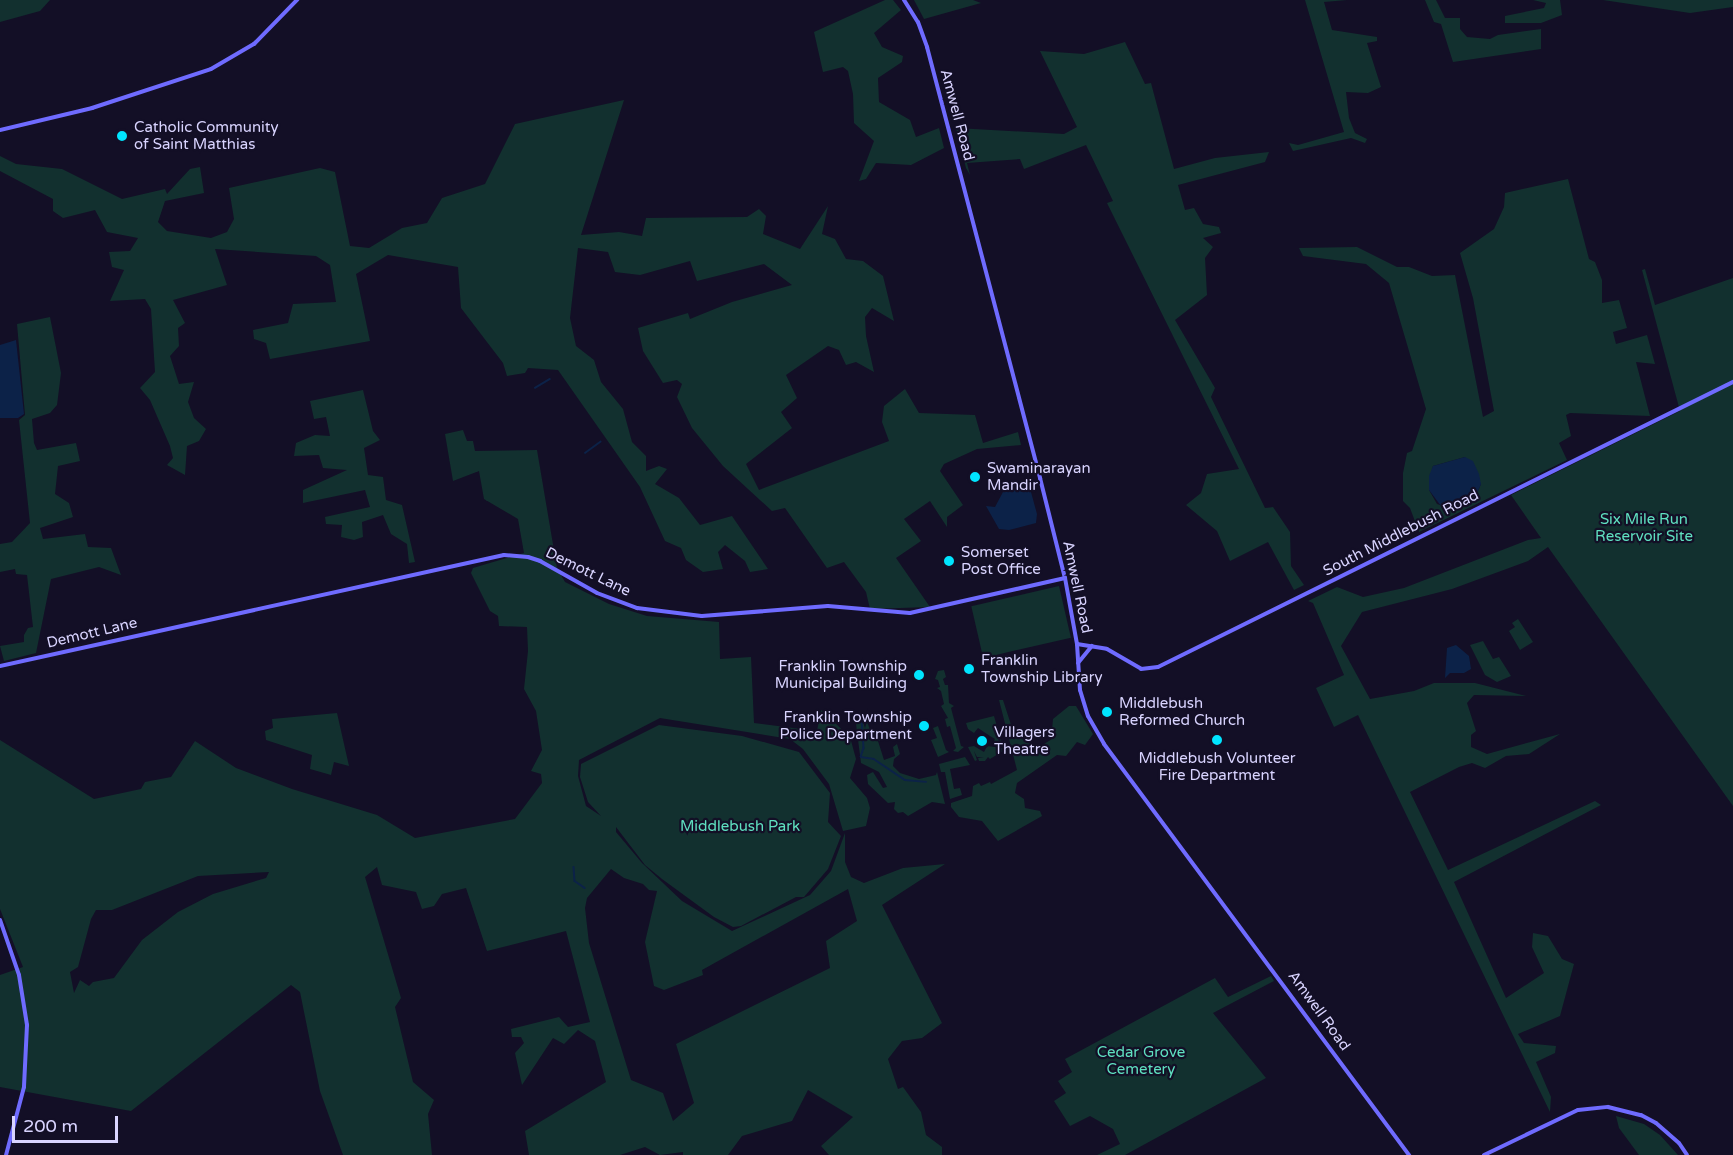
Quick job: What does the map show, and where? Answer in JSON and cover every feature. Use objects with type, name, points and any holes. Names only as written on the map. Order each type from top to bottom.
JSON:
[{"type":"street","points":[[0,130],[66,115],[211,69],[254,44],[297,0]]},
{"type":"street","name":"Amwell Road","points":[[904,0],[911,9],[927,47],[1065,578],[1077,644],[1083,702],[1097,734],[1407,1154]]},
{"type":"street","name":"South Middlebush Road","points":[[1077,644],[1116,653],[1142,669],[1158,667],[1733,382]]},
{"type":"street","name":"Demott Lane","points":[[0,666],[504,555],[528,557],[540,561],[597,593],[637,608],[702,615],[828,606],[910,613],[1065,578]]},
{"type":"street","points":[[1078,664],[1092,646]]},
{"type":"street","points":[[0,920],[20,975],[27,1025],[24,1087],[6,1155]]},
{"type":"street","points":[[1484,1155],[1578,1110],[1608,1107],[1633,1112],[1656,1123],[1679,1143],[1687,1155]]},
{"type":"green space","points":[[0,0],[50,0],[40,11],[0,22]]},
{"type":"green space","points":[[885,0],[893,0],[901,10],[874,33],[882,47],[903,56],[902,62],[878,78],[879,102],[910,120],[916,137],[939,128],[944,148],[911,165],[876,163],[866,179],[859,181],[874,141],[854,123],[853,94],[848,71],[843,67],[823,72],[814,32]]},
{"type":"green space","points":[[914,0],[973,0],[981,3],[924,19]]},
{"type":"green space","points":[[1305,0],[1347,0],[1324,2],[1332,30],[1377,37],[1377,41],[1367,43],[1381,87],[1368,93],[1346,92],[1349,118],[1355,133],[1367,139],[1365,143],[1351,138],[1293,151],[1289,143],[1298,145],[1344,132]]},
{"type":"green space","points":[[1425,0],[1436,0],[1445,18],[1460,18],[1460,29],[1467,37],[1490,39],[1498,35],[1541,29],[1541,49],[1453,62],[1441,24],[1434,22]]},
{"type":"green space","points":[[1533,0],[1560,0],[1562,15],[1541,23],[1505,23],[1505,16],[1544,8],[1546,3]]},
{"type":"green space","points":[[1603,0],[1733,0],[1733,7],[1690,13]]},
{"type":"green space","points":[[1125,42],[1145,84],[1151,83],[1174,169],[1215,158],[1269,152],[1265,162],[1178,185],[1185,210],[1194,208],[1203,224],[1219,227],[1221,233],[1203,238],[1213,247],[1205,258],[1207,295],[1175,320],[1215,388],[1211,397],[1265,508],[1273,507],[1290,532],[1291,566],[1304,585],[1294,590],[1268,542],[1230,561],[1217,531],[1186,505],[1201,493],[1207,474],[1239,469],[1107,203],[1113,201],[1086,145],[1024,169],[1020,159],[967,163],[970,175],[966,168],[956,128],[1064,134],[1077,127],[1040,51],[1084,54]]},
{"type":"green space","points":[[624,100],[581,235],[619,232],[642,236],[646,218],[747,217],[759,209],[766,216],[763,234],[800,249],[828,206],[822,234],[835,239],[846,259],[863,261],[883,276],[894,321],[872,308],[865,317],[866,336],[874,372],[856,362],[846,365],[839,350],[828,346],[786,375],[797,398],[781,412],[792,428],[746,464],[759,490],[889,441],[882,422],[884,406],[905,389],[919,413],[975,415],[983,443],[1018,432],[1021,445],[977,449],[944,464],[940,471],[963,505],[947,517],[947,527],[930,501],[904,519],[921,541],[896,558],[930,607],[870,609],[866,592],[844,562],[827,568],[785,508],[772,511],[723,466],[692,428],[677,397],[682,384],[677,380],[663,383],[643,351],[638,328],[688,313],[690,319],[732,302],[792,285],[764,264],[697,281],[690,261],[640,275],[615,272],[608,252],[578,248],[570,318],[576,346],[594,360],[601,382],[623,409],[632,442],[646,456],[646,471],[659,466],[667,469],[655,484],[679,498],[700,525],[732,516],[768,569],[750,572],[745,561],[725,545],[718,552],[723,569],[703,572],[686,560],[681,548],[665,541],[640,487],[558,370],[528,368],[525,373],[507,376],[503,363],[461,308],[458,267],[388,255],[356,274],[370,341],[270,359],[266,343],[254,339],[253,330],[288,323],[293,304],[336,302],[330,265],[316,256],[215,249],[227,285],[173,300],[185,323],[178,328],[179,346],[170,356],[179,384],[194,382],[188,402],[194,418],[206,429],[199,441],[187,446],[185,475],[167,465],[173,458],[170,446],[150,400],[140,388],[155,372],[151,309],[145,299],[110,301],[124,270],[112,267],[109,252],[130,251],[138,238],[107,232],[95,210],[63,218],[53,211],[53,199],[0,171],[0,156],[16,164],[62,169],[122,199],[165,189],[167,194],[190,169],[200,167],[204,193],[165,201],[158,222],[167,231],[211,238],[227,232],[234,219],[229,188],[320,168],[335,172],[350,246],[369,248],[402,228],[427,223],[442,198],[485,184],[515,124]]},
{"type":"green space","points":[[1568,179],[1589,259],[1595,262],[1602,280],[1602,303],[1619,300],[1627,328],[1613,332],[1616,344],[1647,335],[1655,364],[1636,362],[1650,416],[1570,413],[1566,415],[1571,436],[1559,443],[1567,460],[1419,532],[1410,508],[1403,501],[1403,473],[1407,453],[1412,451],[1426,409],[1389,283],[1366,264],[1303,256],[1299,248],[1357,247],[1397,267],[1409,267],[1432,276],[1455,275],[1483,417],[1494,411],[1473,298],[1460,253],[1494,229],[1504,207],[1505,193]],"holes":[[[1465,457],[1481,484],[1478,491],[1457,507],[1437,504],[1429,490],[1433,466]]]},
{"type":"green space","name":"Six Mile Run Reservoir Site","points":[[1645,269],[1655,305],[1733,278],[1733,806],[1548,547],[1528,561],[1452,589],[1362,612],[1341,646],[1370,699],[1414,691],[1434,683],[1475,683],[1526,696],[1474,695],[1467,703],[1476,731],[1471,735],[1471,747],[1487,754],[1560,734],[1529,754],[1506,756],[1485,768],[1472,763],[1459,767],[1410,792],[1448,870],[1595,801],[1601,805],[1454,882],[1506,998],[1544,973],[1532,947],[1533,933],[1548,936],[1562,959],[1574,964],[1560,1016],[1518,1034],[1524,1043],[1556,1046],[1555,1053],[1536,1062],[1551,1097],[1550,1112],[1358,715],[1334,727],[1316,688],[1344,675],[1313,603],[1308,601],[1337,587],[1363,597],[1404,588],[1528,540],[1541,538],[1511,495],[1680,411],[1642,270]]},
{"type":"green space","points":[[50,317],[61,373],[57,405],[50,413],[32,419],[34,443],[37,450],[76,443],[80,461],[58,466],[55,494],[69,503],[73,517],[40,528],[43,539],[85,534],[88,547],[111,548],[121,575],[99,567],[51,579],[36,653],[4,661],[0,646],[24,642],[24,635],[28,628],[33,627],[27,575],[16,574],[15,569],[0,572],[0,544],[12,542],[30,523],[19,420],[25,415],[17,324]]},
{"type":"green space","points":[[363,390],[373,431],[380,440],[364,448],[368,475],[383,477],[386,500],[402,505],[415,562],[409,563],[407,544],[391,534],[383,515],[362,522],[363,537],[354,540],[341,537],[342,525],[326,524],[325,517],[370,507],[365,490],[303,503],[303,490],[347,470],[323,468],[319,455],[294,456],[296,443],[315,435],[330,436],[326,417],[314,419],[310,401]]},
{"type":"green space","name":"Middlebush Park","points":[[463,430],[467,441],[473,441],[475,451],[537,450],[557,568],[565,582],[609,604],[647,616],[719,622],[720,659],[751,657],[754,723],[817,731],[821,710],[850,737],[856,759],[850,778],[867,798],[870,808],[866,826],[843,831],[829,784],[803,749],[790,739],[660,718],[579,760],[578,776],[586,806],[601,816],[588,802],[580,777],[581,764],[659,725],[742,736],[799,752],[830,793],[828,822],[841,836],[828,869],[804,897],[796,897],[741,926],[733,927],[714,917],[662,879],[645,865],[616,827],[616,832],[642,863],[682,901],[732,931],[810,895],[831,871],[845,833],[845,862],[851,877],[864,883],[903,868],[945,864],[882,905],[942,1023],[922,1038],[902,1041],[888,1059],[898,1089],[903,1087],[921,1112],[926,1135],[942,1147],[942,1155],[829,1155],[821,1146],[853,1117],[808,1090],[792,1121],[742,1136],[728,1155],[683,1155],[683,1152],[660,1155],[645,1147],[620,1155],[529,1155],[525,1131],[606,1082],[595,1041],[578,1030],[564,1044],[553,1038],[522,1085],[515,1053],[524,1043],[521,1037],[512,1037],[511,1029],[559,1017],[568,1027],[590,1022],[566,931],[487,951],[466,888],[442,894],[434,906],[422,909],[416,892],[382,885],[377,867],[365,877],[401,998],[395,1007],[413,1082],[434,1100],[428,1114],[432,1155],[343,1155],[320,1091],[300,992],[291,985],[131,1111],[0,1087],[0,975],[23,967],[0,909],[0,740],[94,799],[141,789],[145,782],[171,777],[195,741],[236,768],[292,789],[377,815],[415,838],[515,819],[542,783],[541,774],[531,771],[542,750],[536,711],[524,689],[528,651],[527,627],[499,626],[498,616],[490,611],[471,573],[473,568],[524,553],[518,519],[484,499],[479,471],[453,481],[445,434]],"holes":[[[611,869],[624,878],[643,884],[649,890],[657,891],[645,942],[654,986],[664,990],[703,975],[702,970],[848,889],[857,921],[826,941],[830,968],[676,1044],[694,1103],[673,1121],[663,1093],[631,1080],[589,943],[585,908],[587,898]],[[269,872],[266,878],[213,894],[178,912],[142,940],[114,978],[93,982],[89,986],[80,980],[74,993],[70,972],[78,967],[91,919],[96,910],[112,910],[198,876]]]},
{"type":"green space","points":[[1059,586],[1071,638],[983,658],[971,606]]},
{"type":"green space","points":[[1518,619],[1533,642],[1520,650],[1509,631],[1515,627],[1512,623]]},
{"type":"green space","points":[[1483,641],[1493,659],[1499,657],[1511,676],[1497,682],[1485,675],[1470,645]]},
{"type":"green space","points":[[944,670],[946,677],[943,679],[945,685],[948,685],[949,703],[954,706],[951,708],[961,746],[964,747],[958,752],[953,751],[956,748],[950,726],[947,727],[945,719],[948,718],[941,706],[944,704],[941,691],[937,688],[940,687],[938,680],[935,679],[938,671]]},
{"type":"green space","points":[[999,700],[1003,700],[1015,737],[1028,741],[1036,749],[1052,739],[1055,735],[1052,730],[1053,719],[1069,706],[1076,706],[1093,734],[1085,745],[1077,742],[1066,756],[1057,755],[1017,783],[1015,793],[1024,799],[1025,808],[1040,811],[1042,816],[998,841],[982,821],[959,817],[951,807],[951,803],[972,796],[973,786],[979,783],[981,786],[990,782],[991,784],[1017,770]]},
{"type":"green space","points":[[337,713],[349,766],[334,762],[331,775],[310,769],[312,755],[266,740],[265,731],[273,728],[272,719]]},
{"type":"green space","points":[[994,716],[1002,745],[999,746],[993,743],[995,739],[978,728],[974,733],[968,729],[966,723]]},
{"type":"green space","points":[[865,717],[873,737],[895,736],[878,741],[884,760],[895,756],[893,747],[897,744],[900,754],[894,759],[893,766],[900,773],[919,779],[936,775],[937,772],[945,804],[932,802],[908,816],[903,812],[898,813],[894,809],[895,802],[888,803],[868,784],[867,775],[873,772],[883,788],[887,787],[879,772],[861,763],[856,724],[860,718]]},
{"type":"green space","points":[[938,726],[946,750],[949,752],[938,757],[931,740],[937,738],[933,728]]},
{"type":"green space","points":[[974,746],[984,752],[987,746],[1002,748],[1003,751],[990,759],[988,757],[985,761],[979,761],[978,758],[984,757],[977,757],[974,751],[977,760],[975,761],[968,747]]},
{"type":"green space","points":[[965,757],[970,765],[950,769],[954,789],[960,788],[962,795],[950,799],[945,772],[941,772],[939,764]]},
{"type":"green space","name":"Cedar Grove Cemetery","points":[[1271,976],[1274,981],[1213,1013],[1266,1078],[1125,1155],[1097,1155],[1120,1144],[1113,1129],[1090,1116],[1070,1126],[1054,1101],[1066,1093],[1058,1081],[1072,1072],[1065,1059],[1215,978],[1228,997]]},
{"type":"green space","points":[[1616,1116],[1644,1124],[1660,1135],[1678,1155],[1639,1155],[1619,1128]]},
{"type":"water","points":[[16,340],[24,414],[18,418],[0,418],[0,345]]},
{"type":"water","points":[[1465,457],[1473,461],[1479,474],[1481,484],[1478,491],[1468,502],[1457,507],[1441,506],[1429,490],[1429,476],[1433,466]]},
{"type":"water","points":[[1028,481],[1037,514],[1036,523],[1009,530],[999,529],[986,506],[995,507],[1003,492]]},
{"type":"water","points":[[1456,645],[1469,656],[1471,669],[1464,673],[1450,673],[1445,678],[1447,648]]},
{"type":"waterway","points":[[535,388],[550,379]]},
{"type":"waterway","points":[[585,453],[600,442]]},
{"type":"waterway","points":[[862,719],[864,748],[861,757],[874,759],[905,780],[926,782]]},
{"type":"waterway","points":[[574,867],[575,881],[585,888]]},
{"type":"place","name":"Catholic Community of Saint Matthias","points":[[122,136]]},
{"type":"place","name":"Swaminarayan Mandir","points":[[975,477]]},
{"type":"place","name":"Somerset Post Office","points":[[949,561]]},
{"type":"place","name":"Franklin Township Library","points":[[969,669]]},
{"type":"place","name":"Franklin Township Municipal Building","points":[[919,675]]},
{"type":"place","name":"Middlebush Reformed Church","points":[[1107,712]]},
{"type":"place","name":"Franklin Township Police Department","points":[[924,726]]},
{"type":"place","name":"Middlebush Volunteer Fire Department","points":[[1217,740]]},
{"type":"place","name":"Villagers Theatre","points":[[982,741]]}]
